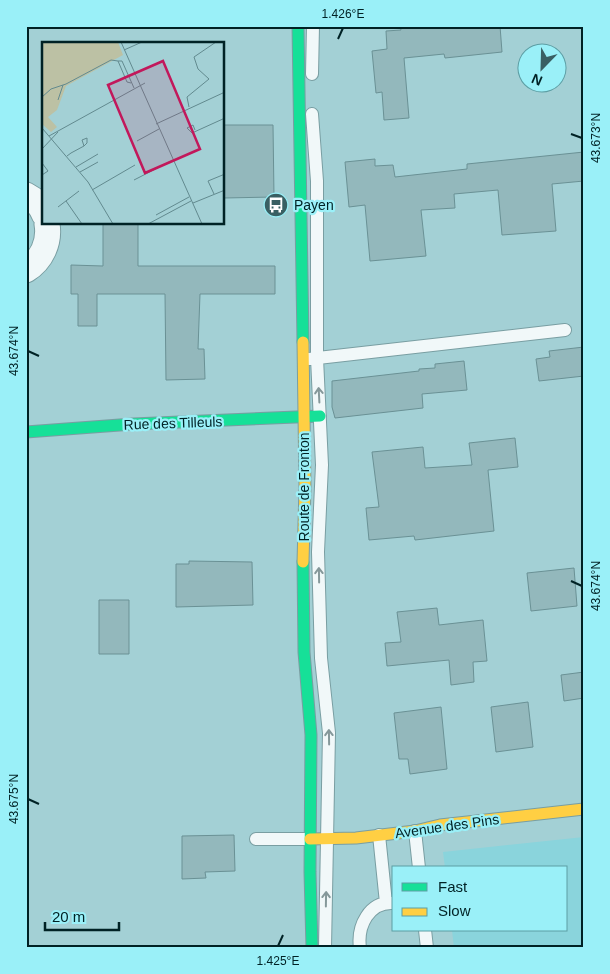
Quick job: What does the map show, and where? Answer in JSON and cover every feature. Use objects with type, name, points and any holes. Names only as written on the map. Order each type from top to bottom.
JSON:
[{"type":"main road","name":"Route de Fronton","points":[[298,26],[304,417],[304,652],[311,735],[312,948]]},
{"type":"main road","name":"Rue des Tilleuls","points":[[26,432],[133,424],[320,416]]},
{"type":"main road","name":"Avenue des Pins","points":[[310,839],[346,839],[415,831],[440,825],[584,809]]},
{"type":"street","points":[[26,194],[42,210]]},
{"type":"street","points":[[26,270],[40,258],[47,242],[47,225]]},
{"type":"lane","points":[[312,85],[313,26]]},
{"type":"lane","points":[[312,104],[317,181],[317,358],[322,465],[318,552],[321,658],[329,733],[325,948]]},
{"type":"lane","points":[[303,360],[564,330]]},
{"type":"lane","points":[[415,831],[419,866]]},
{"type":"lane","points":[[360,948],[358,937],[364,919],[374,908],[390,903],[379,835]]},
{"type":"lane","points":[[256,839],[310,839]]},
{"type":"lane","points":[[425,932],[427,948]]},
{"type":"shaded area","points":[[584,837],[584,948],[454,948],[452,932],[568,932],[568,866],[445,866],[443,852]]},
{"type":"building","points":[[400,26],[500,26],[502,52],[445,58],[444,54],[404,58],[409,118],[384,120],[382,92],[376,93],[372,51],[387,49],[386,31],[401,30]]},
{"type":"building","points":[[225,125],[273,125],[274,197],[225,198]]},
{"type":"building","points":[[584,152],[584,181],[552,184],[556,231],[502,235],[498,190],[454,194],[455,208],[421,210],[426,256],[370,261],[365,205],[349,207],[345,162],[375,159],[375,166],[393,165],[395,177],[467,169],[467,164]]},
{"type":"building","points":[[103,225],[138,225],[138,266],[275,266],[275,294],[200,294],[198,349],[204,349],[205,379],[166,380],[165,294],[97,294],[97,326],[78,326],[78,294],[71,294],[71,265],[103,266]]},
{"type":"building","points":[[584,347],[584,376],[539,381],[536,359],[550,357],[549,351]]},
{"type":"building","points":[[464,361],[467,390],[422,394],[423,408],[335,418],[332,407],[332,381],[419,371],[419,369],[435,368],[435,364]]},
{"type":"building","points":[[515,438],[518,467],[488,470],[494,531],[415,540],[414,536],[369,540],[366,508],[379,507],[372,452],[423,447],[425,468],[472,465],[469,443]]},
{"type":"building","points":[[189,561],[252,562],[253,605],[176,607],[176,564],[189,564]]},
{"type":"building","points":[[574,568],[577,606],[531,611],[527,573]]},
{"type":"building","points":[[99,600],[129,600],[129,654],[99,654]]},
{"type":"building","points":[[437,608],[439,625],[483,620],[487,661],[473,662],[474,682],[451,685],[449,660],[387,666],[385,643],[401,642],[397,612]]},
{"type":"building","points":[[584,672],[584,698],[564,701],[561,675]]},
{"type":"building","points":[[528,702],[533,747],[496,752],[491,707]]},
{"type":"building","points":[[441,707],[447,769],[410,774],[408,759],[399,759],[394,713]]},
{"type":"building","points":[[234,835],[235,871],[205,872],[206,878],[182,879],[182,836]]},
{"type":"traffic: fast","points":[[298,26],[303,342]]},
{"type":"traffic: fast","points":[[26,432],[133,424],[320,416]]},
{"type":"traffic: fast","points":[[303,562],[304,652],[311,735],[310,872],[312,948]]},
{"type":"traffic: slow","points":[[303,342],[305,487],[303,562]]},
{"type":"traffic: slow","points":[[310,839],[356,838],[415,831],[440,825],[584,809]]},
{"type":"place","name":"Payen","points":[[276,205]]}]
